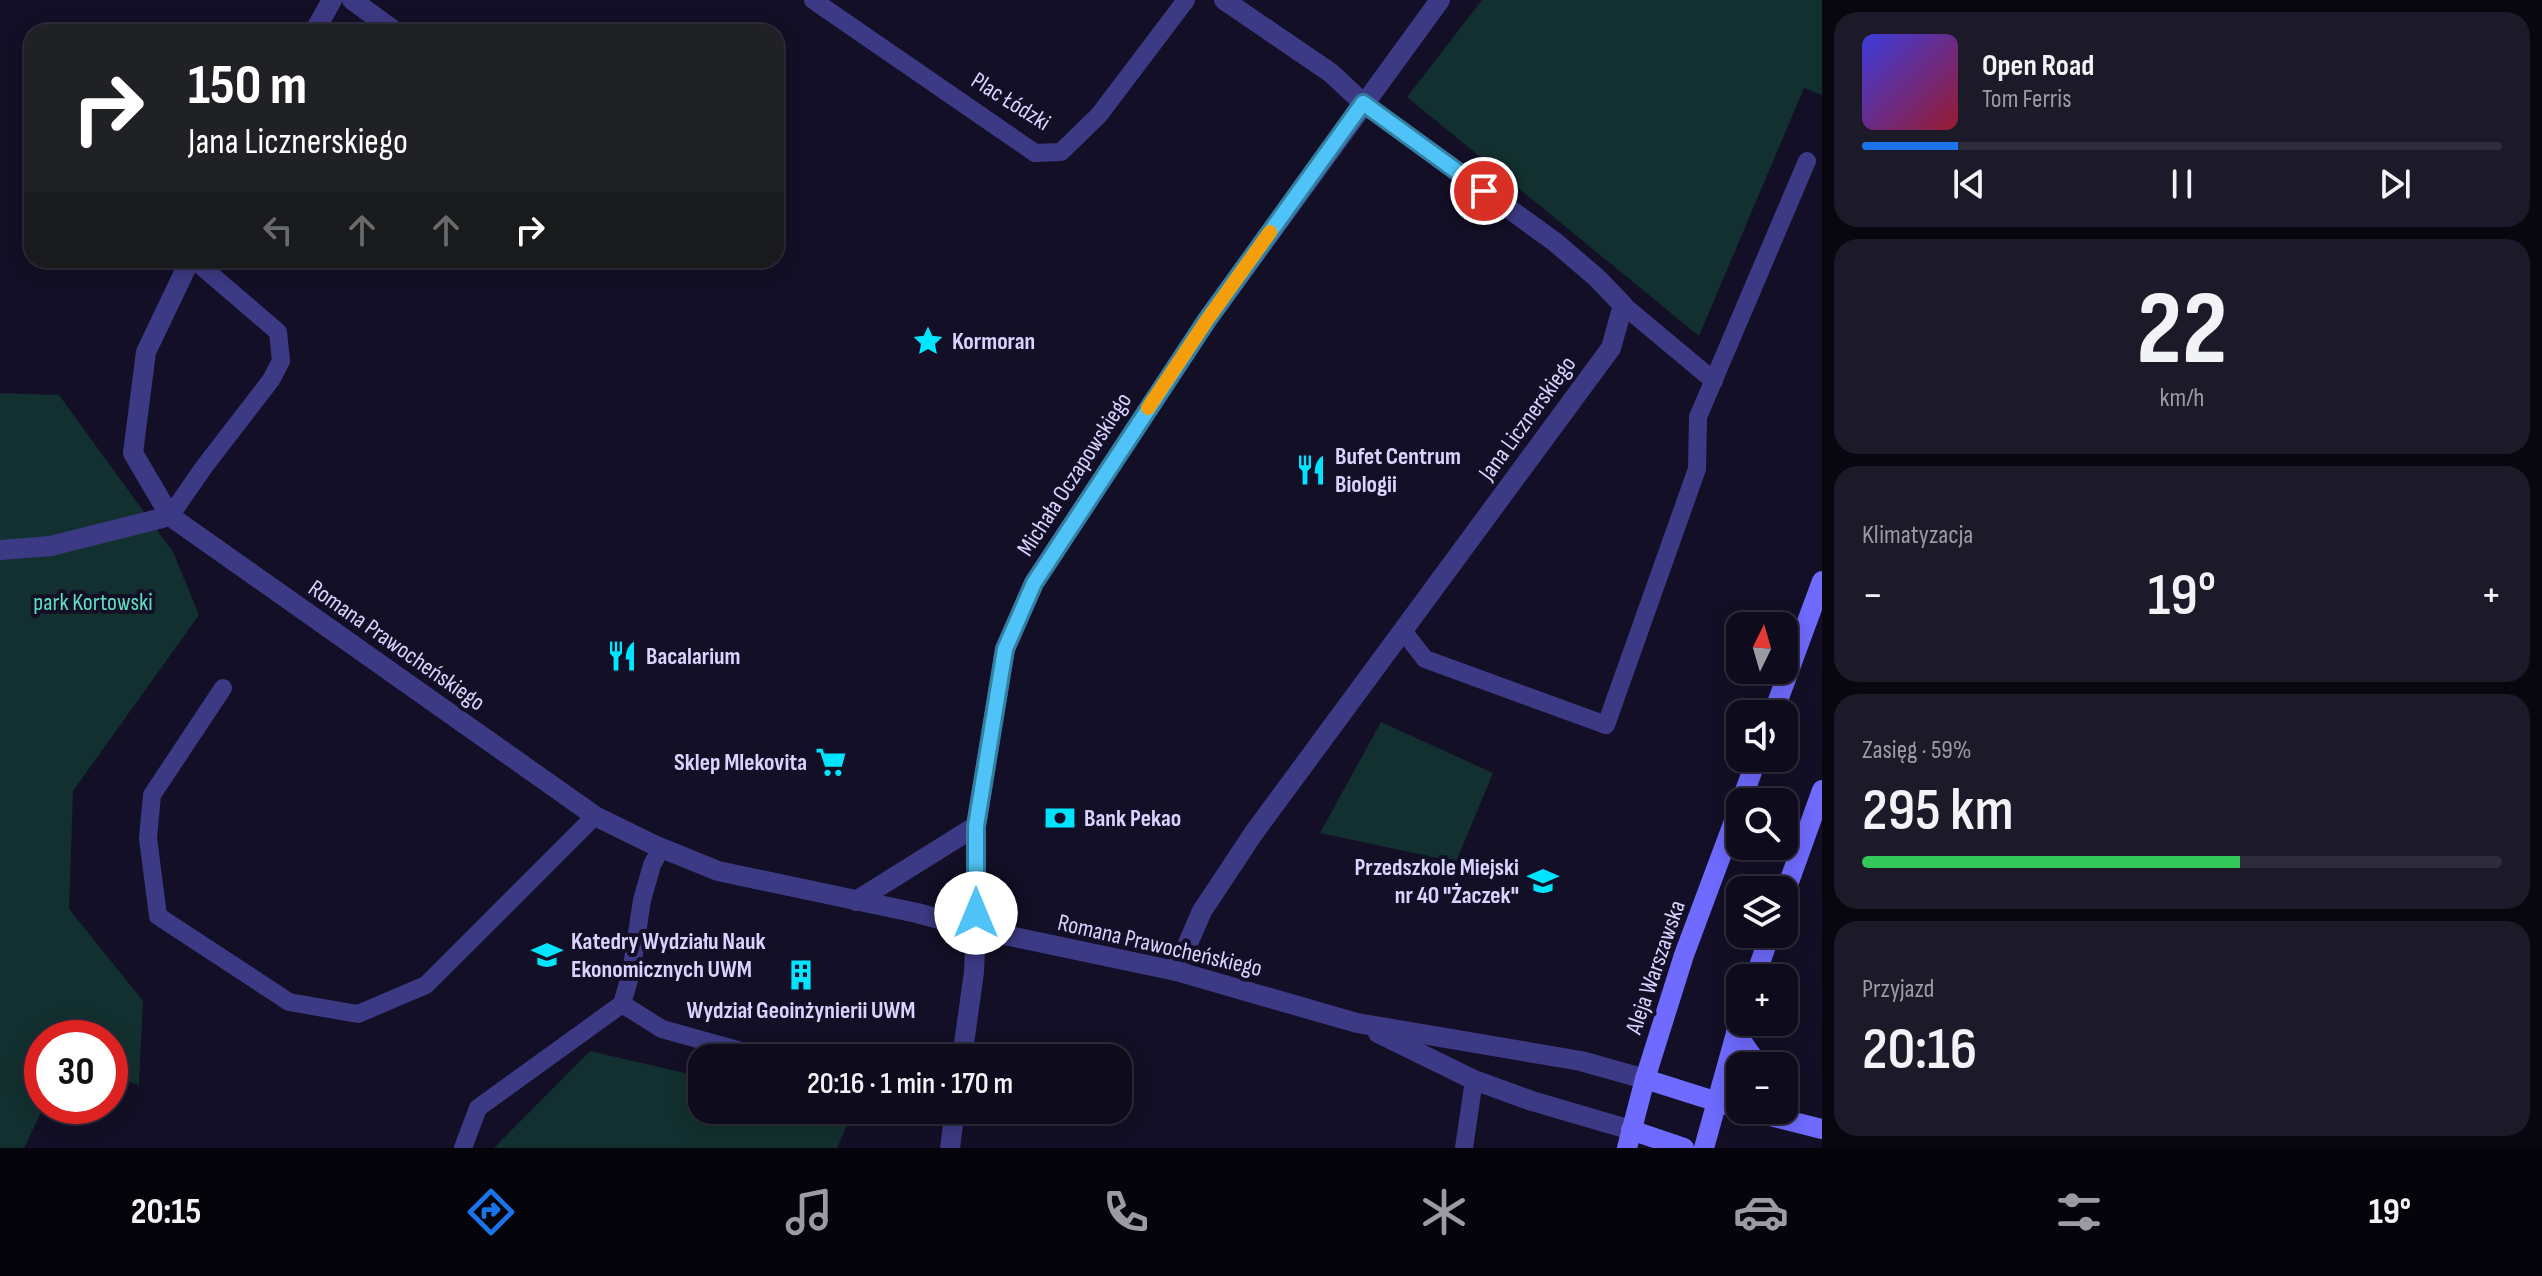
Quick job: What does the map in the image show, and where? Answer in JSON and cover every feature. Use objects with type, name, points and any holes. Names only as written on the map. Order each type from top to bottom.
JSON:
[{"type":"main road","points":[[1778,700],[1822,581]]},
{"type":"main road","points":[[1791,876],[1822,790]]},
{"type":"main road","name":"Aleja Warszawska","points":[[1629,1139],[1684,955],[1726,841]]},
{"type":"main road","points":[[1704,1148],[1735,1036]]},
{"type":"main road","points":[[1645,1079],[1726,1106]]},
{"type":"main road","points":[[1799,1123],[1822,1129]]},
{"type":"main road","points":[[1629,1139],[1684,1148]]},
{"type":"street","points":[[318,24],[332,0]]},
{"type":"street","points":[[352,0],[385,24]]},
{"type":"street","points":[[1224,0],[1331,73],[1363,103],[1555,242],[1623,305]]},
{"type":"street","name":"Michała Oczapowskiego","points":[[964,1044],[974,972],[976,826],[1005,649],[1034,583],[1207,320],[1440,0]]},
{"type":"street","name":"Romana Prawocheńskiego","points":[[188,268],[146,352],[133,453],[170,516],[595,816],[718,871],[1176,971],[1357,1023],[1581,1061],[1645,1079]]},
{"type":"street","name":"Jana Licznerskiego","points":[[1176,971],[1202,911],[1262,822],[1611,348],[1623,305]]},
{"type":"street","points":[[0,550],[51,546],[170,516]]},
{"type":"street","points":[[856,901],[976,826]]},
{"type":"street","name":"Romana Prawocheńskiego","points":[[1357,1023],[1474,1080],[1629,1139]]},
{"type":"street","points":[[950,1148],[953,1124]]},
{"type":"lane","name":"Plac Łódzki","points":[[813,0],[1035,153],[1061,152],[1099,115],[1186,0]]},
{"type":"lane","points":[[1403,631],[1425,659],[1606,725],[1697,469],[1698,417],[1807,161]]},
{"type":"lane","points":[[170,516],[271,380],[281,361],[278,332],[202,268]]},
{"type":"lane","points":[[1623,305],[1714,381]]},
{"type":"lane","points":[[223,688],[152,795],[148,838],[158,916],[289,1002],[358,1014],[426,985],[595,816]]},
{"type":"lane","points":[[463,1148],[478,1108],[622,1004],[631,973],[642,900],[652,865],[661,848]]},
{"type":"lane","points":[[622,1004],[662,1029],[705,1044]]},
{"type":"lane","points":[[1464,1148],[1474,1080]]},
{"type":"green space","points":[[1482,0],[1822,0],[1822,95],[1804,88],[1699,336],[1407,97]]},
{"type":"green space","name":"park Kortowski","points":[[0,393],[59,395],[173,552],[199,615],[73,791],[69,909],[143,1001],[139,1085],[128,1082],[128,1020],[24,1020],[24,1124],[35,1124],[24,1148],[0,1148]]},
{"type":"green space","points":[[1381,722],[1493,773],[1456,862],[1320,833]]},
{"type":"green space","points":[[590,1051],[688,1074],[688,1124],[848,1124],[837,1148],[494,1148]]},
{"type":"slow traffic","points":[[1148,408],[1270,232]]},
{"type":"place","name":"Kormoran","points":[[928,341]]},
{"type":"place","name":"Bufet Centrum Biologii","points":[[1311,470]]},
{"type":"place","name":"Bacalarium","points":[[622,656]]},
{"type":"place","name":"Sklep Mlekovita","points":[[831,762]]},
{"type":"place","name":"Bank Pekao","points":[[1060,818]]},
{"type":"place","name":"Przedszkole Miejski nr 40 \"Żaczek\"","points":[[1543,881]]},
{"type":"place","name":"Katedry Wydziału Nauk Ekonomicznych UWM","points":[[547,955]]},
{"type":"place","name":"Wydział Geoinżynierii UWM","points":[[801,975]]},
{"type":"route","points":[[976,913],[976,826],[1005,649],[1034,583],[1207,320],[1363,103],[1484,191]]}]
